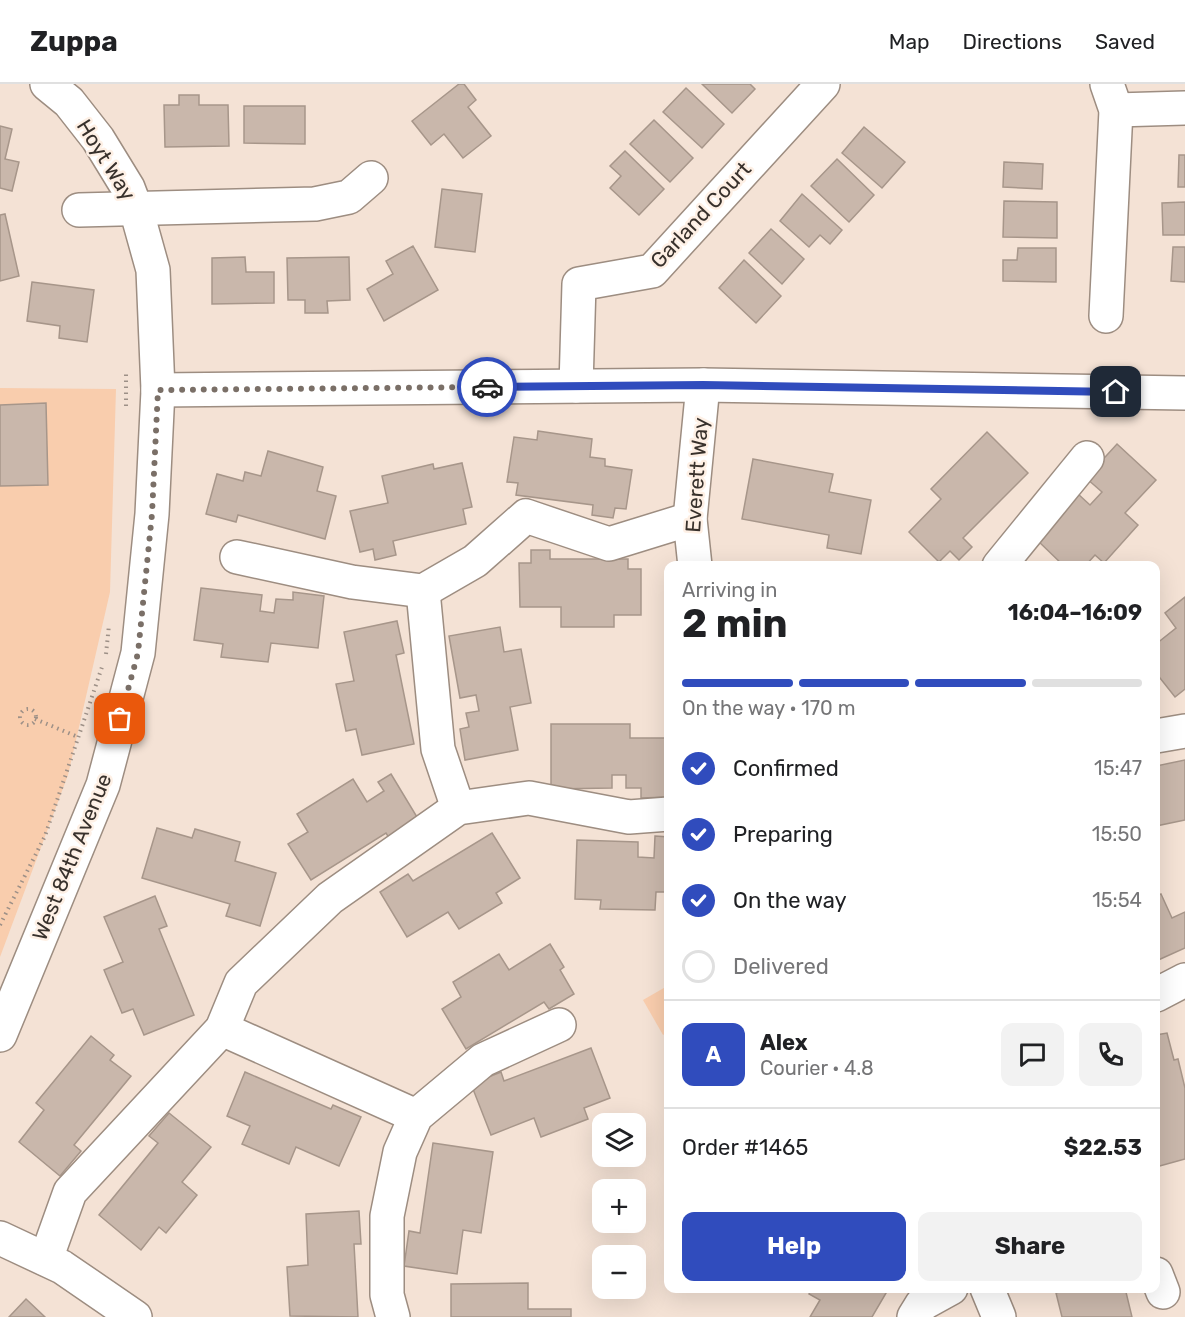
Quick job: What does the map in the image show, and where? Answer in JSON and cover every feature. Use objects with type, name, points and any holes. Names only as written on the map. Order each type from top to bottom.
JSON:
[{"type":"street","name":"Hoyt Way","points":[[47,84],[69,102],[98,139],[128,188],[136,209],[153,270],[158,390]]},
{"type":"street","name":"Garland Court","points":[[576,386],[579,284],[652,271],[823,84]]},
{"type":"street","points":[[1106,316],[1111,97],[1185,108]]},
{"type":"street","points":[[79,210],[315,204],[349,197],[371,178]]},
{"type":"street","points":[[158,390],[703,385],[1185,393]]},
{"type":"street","name":"Everett Way","points":[[694,561],[690,519],[703,385]]},
{"type":"street","name":"West 84th Avenue","points":[[0,1035],[103,785],[138,653],[152,514],[158,390]]},
{"type":"street","points":[[1003,561],[1087,458]]},
{"type":"street","points":[[237,557],[352,582],[423,591],[475,561],[526,516],[609,544],[690,519]]},
{"type":"street","points":[[423,591],[438,750],[458,808]]},
{"type":"street","points":[[1160,735],[1185,731]]},
{"type":"street","points":[[46,1259],[70,1192],[222,1029],[241,983],[330,898],[458,808],[529,798],[629,817],[664,814]]},
{"type":"street","points":[[1160,993],[1185,980]]},
{"type":"street","points":[[393,1317],[387,1295],[387,1216],[400,1152],[416,1116],[483,1060],[559,1025]]},
{"type":"street","points":[[222,1029],[416,1116]]},
{"type":"street","points":[[0,1238],[62,1267],[135,1317]]},
{"type":"street","points":[[914,1317],[922,1304],[942,1293]]},
{"type":"street","points":[[989,1293],[999,1317]]},
{"type":"path","points":[[126,370],[126,417]]},
{"type":"path","points":[[0,925],[45,836],[105,657],[109,624]]},
{"type":"path","points":[[30,708],[34,711],[35,719],[29,725],[24,724],[19,715],[23,709],[30,708]]},
{"type":"path","points":[[35,719],[78,737]]},
{"type":"shaded area","points":[[0,388],[116,389],[110,592],[68,775],[0,957]]},
{"type":"shaded area","points":[[664,988],[663,1035],[643,1000]]},
{"type":"building","points":[[459,84],[464,84],[476,100],[468,107],[491,136],[463,158],[444,134],[431,145],[412,121]]},
{"type":"building","points":[[702,84],[750,84],[755,89],[732,113]]},
{"type":"building","points":[[686,88],[724,124],[702,148],[663,112]]},
{"type":"building","points":[[179,95],[199,95],[199,105],[228,105],[229,146],[165,147],[164,105],[179,105]]},
{"type":"building","points":[[244,106],[305,106],[305,144],[244,143]]},
{"type":"building","points":[[654,120],[693,158],[670,182],[630,144]]},
{"type":"building","points":[[0,126],[12,129],[5,159],[19,162],[12,191],[0,188]]},
{"type":"building","points":[[864,127],[905,162],[882,188],[842,153]]},
{"type":"building","points":[[625,151],[664,189],[639,215],[610,188],[621,176],[610,166]]},
{"type":"building","points":[[1179,155],[1185,155],[1185,187],[1178,187]]},
{"type":"building","points":[[837,159],[874,195],[849,222],[811,186]]},
{"type":"building","points":[[1004,162],[1043,164],[1042,189],[1003,187]]},
{"type":"building","points":[[442,189],[482,194],[475,252],[435,247]]},
{"type":"building","points":[[802,194],[842,230],[830,244],[820,235],[809,247],[780,221]]},
{"type":"building","points":[[1004,201],[1057,202],[1057,238],[1003,237]]},
{"type":"building","points":[[1185,202],[1185,235],[1163,235],[1162,203]]},
{"type":"building","points":[[5,214],[19,276],[0,281],[0,215]]},
{"type":"building","points":[[771,229],[804,259],[782,284],[749,253]]},
{"type":"building","points":[[413,246],[438,290],[384,321],[367,289],[393,274],[386,261]]},
{"type":"building","points":[[1173,247],[1185,247],[1185,282],[1171,281]]},
{"type":"building","points":[[1018,248],[1056,248],[1056,282],[1003,281],[1003,260],[1017,260]]},
{"type":"building","points":[[245,257],[246,272],[274,272],[274,303],[212,304],[212,258]]},
{"type":"building","points":[[349,257],[350,300],[327,301],[328,313],[305,313],[305,300],[288,300],[287,258]]},
{"type":"building","points":[[744,260],[781,296],[756,323],[719,288]]},
{"type":"building","points":[[32,282],[94,290],[87,342],[59,338],[60,326],[27,321]]},
{"type":"building","points":[[46,403],[48,485],[0,486],[0,405]]},
{"type":"building","points":[[538,431],[592,439],[590,457],[605,459],[605,466],[632,470],[626,509],[615,508],[613,518],[592,515],[593,505],[516,495],[518,483],[507,482],[514,437],[537,440]]},
{"type":"building","points":[[987,432],[1028,473],[963,538],[972,547],[959,560],[950,551],[938,561],[909,532],[941,499],[931,489]]},
{"type":"building","points":[[1117,444],[1156,480],[1125,513],[1138,525],[1106,561],[1102,561],[1095,555],[1090,561],[1059,561],[1036,539],[1077,493],[1090,505],[1102,492],[1086,478]]},
{"type":"building","points":[[268,451],[323,467],[317,491],[336,496],[325,539],[238,515],[236,522],[206,514],[217,474],[243,481],[245,472],[261,476]]},
{"type":"building","points":[[753,459],[833,474],[829,492],[871,500],[861,554],[827,548],[829,535],[742,519]]},
{"type":"building","points":[[462,463],[472,507],[463,509],[466,524],[393,541],[396,555],[375,560],[373,549],[360,552],[350,511],[388,503],[382,476],[433,464],[434,469]]},
{"type":"building","points":[[531,550],[550,550],[550,559],[628,559],[628,569],[641,569],[641,615],[614,615],[614,627],[561,627],[561,607],[520,607],[519,563],[531,563]]},
{"type":"building","points":[[201,588],[262,595],[260,611],[274,613],[276,599],[293,600],[293,592],[324,596],[318,648],[271,643],[268,662],[221,657],[223,644],[194,640]]},
{"type":"building","points":[[1185,597],[1185,689],[1175,697],[1160,678],[1160,641],[1176,628],[1165,613]]},
{"type":"building","points":[[397,621],[404,653],[396,655],[414,744],[362,755],[356,729],[346,731],[336,684],[354,681],[344,632]]},
{"type":"building","points":[[500,627],[504,652],[521,649],[531,703],[510,707],[518,750],[465,760],[460,729],[469,727],[466,713],[479,711],[476,695],[460,698],[449,636]]},
{"type":"building","points":[[551,724],[630,724],[630,738],[664,738],[664,797],[641,798],[641,788],[626,788],[626,775],[612,775],[612,788],[551,789]]},
{"type":"building","points":[[1185,760],[1185,820],[1160,825],[1160,765]]},
{"type":"building","points":[[391,774],[420,822],[391,841],[386,833],[311,880],[288,844],[308,832],[297,814],[353,779],[367,802],[384,791],[378,782]]},
{"type":"building","points":[[157,828],[192,838],[195,829],[240,842],[235,861],[276,873],[260,926],[226,916],[230,904],[142,878]]},
{"type":"building","points":[[492,833],[520,878],[496,893],[502,903],[459,929],[448,912],[407,937],[380,892],[408,874],[413,881]]},
{"type":"building","points":[[655,836],[664,837],[664,892],[656,892],[655,910],[600,909],[601,900],[575,899],[577,840],[638,842],[638,857],[654,858]]},
{"type":"building","points":[[1160,894],[1172,918],[1185,912],[1185,948],[1160,959]]},
{"type":"building","points":[[155,896],[167,926],[159,929],[194,1015],[144,1035],[133,1009],[122,1013],[104,970],[123,962],[104,917]]},
{"type":"building","points":[[550,944],[564,967],[560,970],[574,994],[549,1009],[544,1002],[466,1049],[442,1009],[461,997],[453,982],[499,954],[509,970]]},
{"type":"building","points":[[1167,1033],[1174,1060],[1178,1059],[1185,1088],[1185,1159],[1160,1166],[1160,1034]]},
{"type":"building","points":[[91,1036],[114,1055],[110,1060],[131,1076],[74,1145],[81,1151],[60,1176],[19,1142],[44,1110],[36,1103]]},
{"type":"building","points":[[591,1048],[610,1098],[584,1108],[588,1119],[541,1137],[534,1118],[491,1135],[471,1084],[501,1072],[504,1081]]},
{"type":"building","points":[[245,1072],[331,1109],[333,1105],[361,1117],[339,1166],[296,1147],[289,1164],[242,1144],[250,1126],[227,1116]]},
{"type":"building","points":[[169,1113],[211,1147],[182,1182],[197,1195],[166,1233],[159,1227],[141,1250],[99,1215],[158,1143],[149,1136]]},
{"type":"building","points":[[433,1143],[493,1152],[481,1233],[463,1230],[457,1274],[404,1266],[409,1231],[420,1233]]},
{"type":"building","points":[[359,1211],[361,1244],[354,1244],[358,1317],[290,1316],[287,1267],[308,1265],[306,1214]]},
{"type":"building","points":[[528,1283],[528,1309],[571,1309],[571,1317],[451,1317],[451,1284]]},
{"type":"building","points":[[886,1293],[872,1317],[810,1317],[820,1300],[809,1294]]},
{"type":"building","points":[[1056,1293],[1126,1293],[1132,1317],[1062,1317]]},
{"type":"building","points":[[26,1299],[45,1317],[9,1317]]},
{"type":"way so far","points":[[120,719],[138,653],[152,514],[158,390],[487,387]]},
{"type":"route","points":[[487,387],[703,385],[1116,392]]}]
